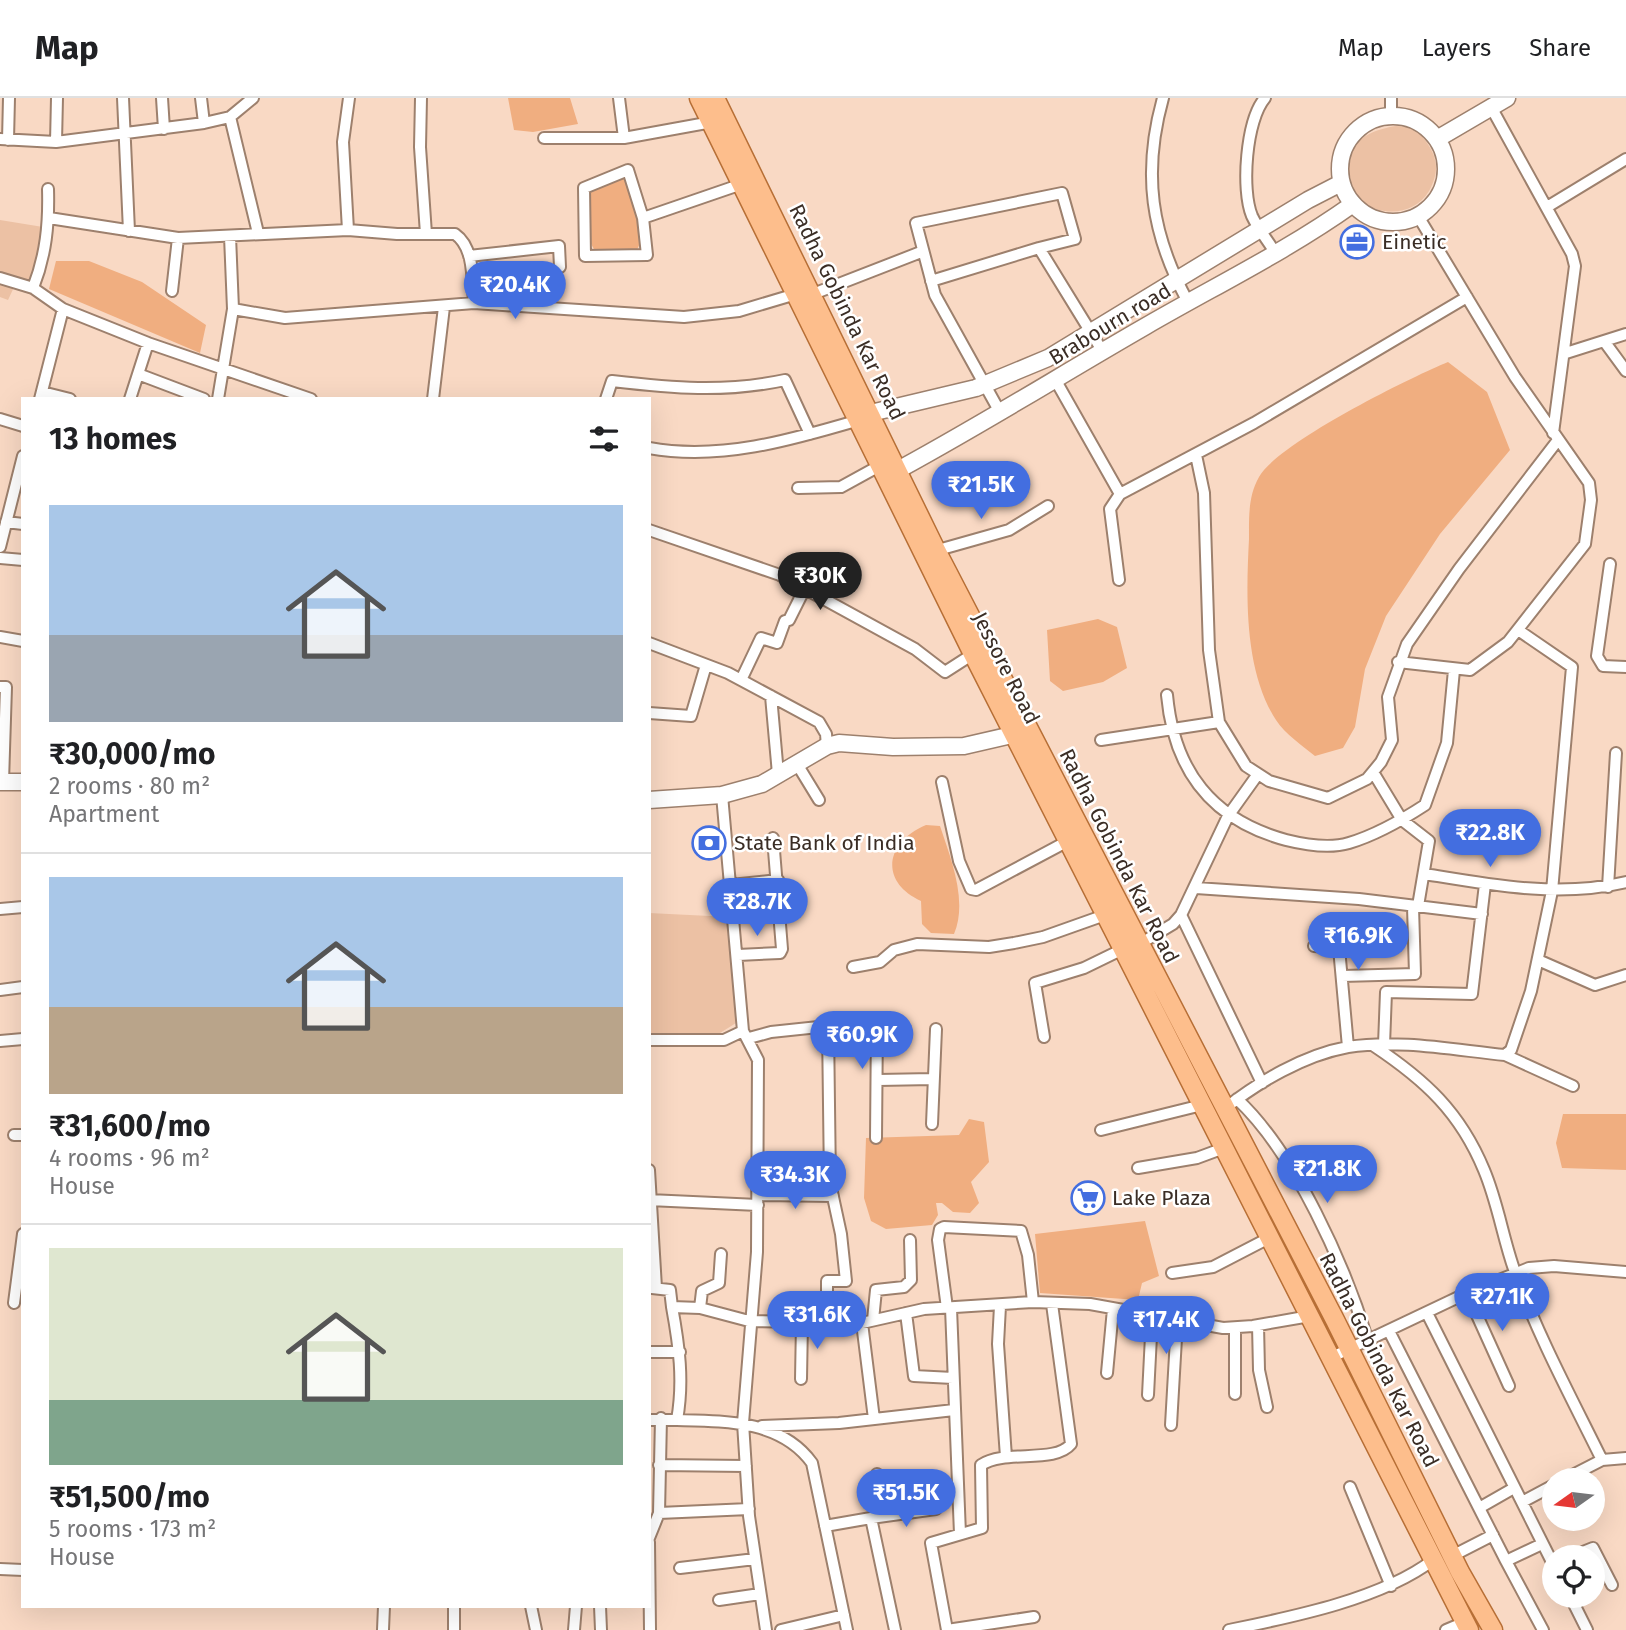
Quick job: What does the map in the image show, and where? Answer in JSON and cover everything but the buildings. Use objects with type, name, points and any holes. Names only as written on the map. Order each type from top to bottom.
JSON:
[{"type":"main road","points":[[699,98],[742,184],[804,294]]},
{"type":"main road","name":"Radha Gobinda Kar Road","points":[[715,98],[804,294],[889,470]]},
{"type":"main road","name":"Jessore Road","points":[[889,470],[930,552],[973,654],[1022,733],[1068,841],[1104,915],[1131,947],[1218,1108],[1224,1148],[1433,1560],[1451,1568],[1467,1626]]},
{"type":"main road","name":"Radha Gobinda Kar Road","points":[[930,552],[1131,947]]},
{"type":"main road","name":"Radha Gobinda Kar Road","points":[[1218,1108],[1349,1350],[1451,1568],[1493,1630]]},
{"type":"street","points":[[9,98],[4,139],[56,142],[204,123],[230,117],[253,98]]},
{"type":"street","points":[[56,142],[57,98]]},
{"type":"street","points":[[124,98],[128,231]]},
{"type":"street","points":[[162,98],[164,129]]},
{"type":"street","points":[[201,98],[204,123]]},
{"type":"street","points":[[348,230],[343,142],[349,98]]},
{"type":"street","points":[[421,98],[420,147],[426,234]]},
{"type":"street","points":[[619,98],[624,138]]},
{"type":"street","points":[[1163,98],[1154,133],[1155,225],[1176,280],[1188,302]]},
{"type":"street","points":[[1265,98],[1258,106],[1249,148],[1247,191],[1253,218],[1276,254]]},
{"type":"street","points":[[1391,98],[1391,115]]},
{"type":"street","points":[[1437,139],[1507,98]]},
{"type":"street","points":[[1196,455],[1204,493],[1209,650],[1219,722],[1246,766],[1297,791],[1328,798],[1367,779],[1373,772],[1392,740],[1388,697],[1398,662],[1407,644],[1555,436],[1575,266],[1547,207],[1491,107]]},
{"type":"street","points":[[1391,115],[1408,117],[1424,125],[1437,139],[1445,159],[1444,181],[1434,201],[1418,216],[1390,222],[1363,213],[1353,204],[1341,183],[1339,164],[1344,145],[1356,130],[1372,119],[1391,115]]},
{"type":"street","points":[[230,117],[258,233]]},
{"type":"street","points":[[544,138],[624,138],[712,122]]},
{"type":"street","points":[[1547,207],[1626,159]]},
{"type":"street","points":[[628,170],[643,218],[647,255],[585,256],[584,188],[628,170]]},
{"type":"street","points":[[651,448],[708,452],[748,448],[810,434],[985,385],[1048,358],[1341,183]]},
{"type":"street","points":[[643,218],[742,184]]},
{"type":"street","points":[[33,288],[43,262],[49,218],[48,189]]},
{"type":"street","points":[[931,281],[1039,247],[1075,239],[1062,193],[916,223],[921,252],[935,295],[1001,414]]},
{"type":"street","name":"Brabourn road","points":[[889,470],[1001,414],[1102,352],[1276,254],[1353,204]]},
{"type":"street","points":[[1398,662],[1454,670],[1470,670],[1479,665],[1518,630],[1585,544],[1591,500],[1589,483],[1555,436],[1418,216]]},
{"type":"street","points":[[49,218],[178,238],[348,230],[455,234],[465,244],[469,256],[474,303]]},
{"type":"street","points":[[218,397],[233,309],[230,236]]},
{"type":"street","points":[[172,291],[178,238]]},
{"type":"street","points":[[469,256],[559,246],[560,267]]},
{"type":"street","points":[[1039,247],[1102,352]]},
{"type":"street","points":[[233,309],[285,318],[474,303],[684,317],[739,311],[804,294],[921,252]]},
{"type":"street","points":[[0,278],[33,288],[63,309],[148,344],[305,397]]},
{"type":"street","points":[[1119,580],[1110,509],[1120,494],[1196,455],[1467,297]]},
{"type":"street","points":[[433,397],[444,307]]},
{"type":"street","points":[[41,395],[63,309]]},
{"type":"street","points":[[1566,353],[1626,334]]},
{"type":"street","points":[[1604,341],[1626,371]]},
{"type":"street","points":[[131,397],[148,344]]},
{"type":"street","points":[[138,374],[199,397]]},
{"type":"street","points":[[607,397],[612,382],[687,390],[757,386],[785,380],[810,434]]},
{"type":"street","points":[[1056,381],[1120,494]]},
{"type":"street","points":[[0,419],[21,425]]},
{"type":"street","points":[[0,547],[21,462]]},
{"type":"street","points":[[798,488],[841,488],[889,470]]},
{"type":"street","points":[[930,552],[1009,530],[1048,506]]},
{"type":"street","points":[[6,522],[21,524]]},
{"type":"street","points":[[651,531],[737,559],[805,587],[915,649],[945,672],[973,654]]},
{"type":"street","points":[[0,558],[21,560]]},
{"type":"street","points":[[1610,564],[1597,656],[1604,666],[1626,667]]},
{"type":"street","points":[[741,680],[761,638],[776,643],[785,621],[789,620],[805,587]]},
{"type":"street","points":[[1505,1055],[1516,1040],[1538,960],[1552,891],[1572,667],[1518,630]]},
{"type":"street","points":[[0,637],[21,640]]},
{"type":"street","points":[[651,644],[741,680],[819,722],[826,734],[827,746]]},
{"type":"street","points":[[651,713],[691,716],[706,664]]},
{"type":"street","points":[[1167,695],[1171,729],[1188,769],[1202,792],[1228,816],[1263,834],[1325,846],[1348,843],[1402,820],[1425,805],[1447,743],[1454,670]]},
{"type":"street","points":[[0,687],[6,687],[1,782],[21,782]]},
{"type":"street","points":[[771,696],[779,774]]},
{"type":"street","points":[[1101,740],[1219,722]]},
{"type":"street","points":[[651,800],[722,795],[762,783],[827,746],[964,746],[1022,733]]},
{"type":"street","points":[[1608,887],[1616,753]]},
{"type":"street","points":[[797,764],[819,800]]},
{"type":"street","points":[[1342,976],[1415,974],[1416,906],[1425,874],[1429,841],[1402,820],[1373,772]]},
{"type":"street","points":[[1044,1037],[1035,983],[1084,968],[1173,924],[1196,888],[1228,816],[1258,774]]},
{"type":"street","points":[[942,782],[959,861],[971,889],[976,890],[1068,841]]},
{"type":"street","points":[[722,795],[746,1034],[758,1060],[757,1252],[749,1321],[746,1466],[755,1559],[766,1630]]},
{"type":"street","points":[[738,955],[781,952],[773,838]]},
{"type":"street","points":[[1425,874],[1552,891],[1608,887],[1626,882]]},
{"type":"street","points":[[731,885],[778,880]]},
{"type":"street","points":[[1378,1045],[1386,992],[1472,994],[1485,884]]},
{"type":"street","points":[[1196,888],[1359,899],[1482,914]]},
{"type":"street","points":[[0,909],[21,907]]},
{"type":"street","points":[[853,967],[880,962],[894,950],[917,944],[989,947],[1043,937],[1104,915]]},
{"type":"street","points":[[1181,915],[1262,1083]]},
{"type":"street","points":[[1314,946],[1339,948],[1348,1047]]},
{"type":"street","points":[[1538,960],[1595,985],[1626,975]]},
{"type":"street","points":[[0,990],[21,988]]},
{"type":"street","points":[[651,1040],[724,1040],[746,1034],[828,1026],[850,1018],[877,1020],[876,1138]]},
{"type":"street","points":[[827,1322],[827,1281],[846,1281],[833,1196],[828,1026]]},
{"type":"street","points":[[932,1125],[936,1029]]},
{"type":"street","points":[[0,1041],[21,1039]]},
{"type":"street","points":[[1378,1045],[1435,1093],[1462,1126],[1485,1171],[1515,1273],[1602,1460]]},
{"type":"street","points":[[1101,1130],[1218,1108],[1282,1071],[1348,1047],[1378,1045],[1505,1055],[1573,1086]]},
{"type":"street","points":[[878,1080],[933,1079]]},
{"type":"street","points":[[1218,1108],[1253,1114],[1287,1161],[1347,1285],[1368,1341]]},
{"type":"street","points":[[1138,1168],[1196,1158],[1224,1148]]},
{"type":"street","points":[[651,1200],[758,1200],[833,1196]]},
{"type":"street","points":[[651,1229],[653,1288],[670,1290],[680,1353],[681,1396],[677,1420]]},
{"type":"street","points":[[960,1534],[949,1308],[938,1240],[940,1229],[1021,1231],[1028,1255],[1034,1302]]},
{"type":"street","points":[[1172,1273],[1213,1267],[1269,1238]]},
{"type":"street","points":[[874,1419],[868,1321],[876,1290],[904,1287],[911,1280],[909,1240]]},
{"type":"street","points":[[14,1303],[21,1249]]},
{"type":"street","points":[[700,1308],[702,1292],[719,1283],[720,1254]]},
{"type":"street","points":[[1330,1358],[1466,1293],[1529,1268],[1554,1266],[1626,1272]]},
{"type":"street","points":[[1466,1293],[1509,1386]]},
{"type":"street","points":[[673,1307],[700,1308],[749,1321],[802,1322],[868,1321],[949,1308],[1034,1302],[1090,1304],[1177,1321],[1235,1328],[1310,1316]]},
{"type":"street","points":[[1034,1617],[947,1630],[930,1546],[933,1541],[982,1528],[981,1465],[1006,1457],[1059,1452],[1071,1444],[1052,1304]]},
{"type":"street","points":[[1000,1306],[998,1344],[1006,1457]]},
{"type":"street","points":[[1107,1373],[1113,1309]]},
{"type":"street","points":[[906,1313],[914,1376],[953,1378]]},
{"type":"street","points":[[1427,1313],[1542,1544],[1506,1561]]},
{"type":"street","points":[[1148,1395],[1152,1316]]},
{"type":"street","points":[[1171,1425],[1177,1321]]},
{"type":"street","points":[[801,1379],[802,1322]]},
{"type":"street","points":[[1258,1325],[1259,1370],[1267,1407]]},
{"type":"street","points":[[1235,1328],[1235,1394]]},
{"type":"street","points":[[1390,1331],[1543,1630]]},
{"type":"street","points":[[651,1352],[680,1353]]},
{"type":"street","points":[[651,1535],[659,1513],[655,1419],[747,1425],[874,1419],[954,1410]]},
{"type":"street","points":[[747,1425],[786,1437],[801,1447],[812,1463],[847,1630]]},
{"type":"street","points":[[1586,1468],[1602,1460],[1626,1458]]},
{"type":"street","points":[[659,1465],[746,1466]]},
{"type":"street","points":[[877,1474],[875,1517],[895,1630]]},
{"type":"street","points":[[1350,1487],[1391,1586]]},
{"type":"street","points":[[1479,1508],[1514,1488]]},
{"type":"street","points":[[1521,1502],[1542,1491]]},
{"type":"street","points":[[659,1513],[749,1509]]},
{"type":"street","points":[[825,1526],[936,1509]]},
{"type":"street","points":[[1451,1568],[1493,1535]]},
{"type":"street","points":[[680,1568],[755,1559]]},
{"type":"street","points":[[1228,1630],[1285,1618],[1391,1586],[1410,1577],[1433,1560]]},
{"type":"street","points":[[0,1569],[21,1570]]},
{"type":"street","points":[[1605,1572],[1612,1585]]},
{"type":"street","points":[[719,1600],[761,1594]]},
{"type":"street","points":[[382,1630],[384,1608]]},
{"type":"street","points":[[454,1608],[454,1630]]},
{"type":"street","points":[[531,1608],[536,1630]]},
{"type":"street","points":[[574,1630],[576,1608]]},
{"type":"street","points":[[600,1608],[601,1630]]},
{"type":"street","points":[[650,1608],[650,1630]]},
{"type":"street","points":[[1576,1608],[1587,1630]]},
{"type":"street","points":[[781,1630],[844,1615]]},
{"type":"street","points":[[1446,1630],[1467,1626]]},
{"type":"shaded area","points":[[508,98],[570,98],[578,124],[533,132],[514,130]]},
{"type":"shaded area","points":[[1396,126],[1416,127],[1432,151],[1436,164],[1434,180],[1418,204],[1403,210],[1372,208],[1359,200],[1350,188],[1345,173],[1348,156],[1362,139],[1382,129]]},
{"type":"shaded area","points":[[625,176],[641,223],[637,250],[607,254],[595,251],[590,242],[589,190]]},
{"type":"shaded area","points":[[0,220],[43,227],[33,288],[15,285],[8,300],[0,297]]},
{"type":"shaded area","points":[[56,261],[89,261],[142,282],[206,325],[200,353],[49,289]]},
{"type":"shaded area","points":[[1448,362],[1487,392],[1510,450],[1440,534],[1386,616],[1365,669],[1355,727],[1343,748],[1315,756],[1294,740],[1276,720],[1258,679],[1249,632],[1247,584],[1249,515],[1253,492],[1259,477],[1291,447],[1376,396]]},
{"type":"shaded area","points":[[1098,619],[1117,627],[1127,668],[1103,682],[1063,691],[1050,681],[1047,630]]},
{"type":"shaded area","points":[[926,825],[940,826],[953,866],[959,894],[958,921],[954,934],[931,933],[922,924],[921,901],[898,884],[893,873],[892,862],[902,841]]},
{"type":"shaded area","points":[[651,913],[730,917],[736,1023],[720,1033],[651,1034]]},
{"type":"shaded area","points":[[1563,1114],[1626,1114],[1626,1170],[1562,1168],[1556,1143]]},
{"type":"shaded area","points":[[969,1119],[984,1122],[989,1162],[971,1182],[979,1203],[970,1213],[953,1212],[942,1203],[936,1203],[938,1215],[932,1225],[886,1229],[871,1221],[864,1198],[866,1138],[959,1135]]},
{"type":"shaded area","points":[[1145,1221],[1159,1276],[1142,1283],[1138,1300],[1040,1293],[1035,1234]]},
{"type":"place","name":"Einetic","points":[[1357,242]]},
{"type":"place","name":"State Bank of India","points":[[709,843]]},
{"type":"place","name":"Lake Plaza","points":[[1088,1198]]}]
